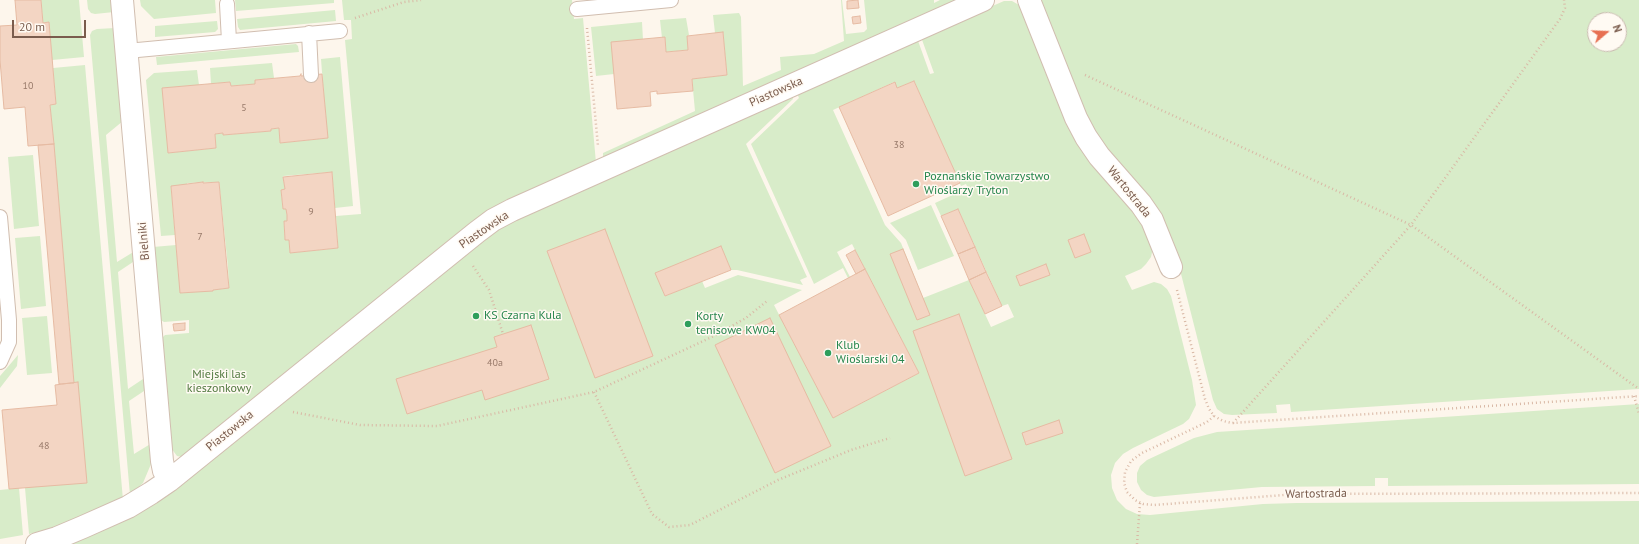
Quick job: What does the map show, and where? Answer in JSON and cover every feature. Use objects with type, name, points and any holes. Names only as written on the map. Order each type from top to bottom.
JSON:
[{"type":"street","name":"Bielniki","points":[[122,0],[162,461],[164,471],[170,480]]},
{"type":"street","name":"Piastowska","points":[[37,544],[56,538],[128,507],[151,494],[477,232],[512,210],[983,0]]},
{"type":"street","name":"Wartostrada","points":[[1029,0],[1076,118],[1086,138],[1099,156],[1141,204],[1152,220],[1171,266]]},
{"type":"lane","points":[[582,6],[671,0]]},
{"type":"lane","points":[[227,4],[229,42]]},
{"type":"lane","points":[[127,51],[340,30]]},
{"type":"lane","points":[[309,33],[311,75]]},
{"type":"lane","points":[[0,217],[9,320],[9,342],[0,362]]},
{"type":"path","points":[[351,20],[404,2],[422,0]]},
{"type":"path","points":[[1232,423],[1411,225],[1560,20],[1565,8],[1564,0]]},
{"type":"path","points":[[582,6],[601,171]]},
{"type":"path","points":[[1053,61],[1411,225],[1639,389]]},
{"type":"path","points":[[1171,266],[1205,399],[1214,416],[1223,421],[1232,423],[1639,396]]},
{"type":"path","points":[[477,271],[489,290],[503,334]]},
{"type":"path","points":[[268,401],[288,410],[360,425],[437,426],[594,392],[714,336],[746,318],[767,301]]},
{"type":"path","points":[[594,392],[652,514],[669,527],[690,525],[778,480],[851,450],[890,438]]},
{"type":"path","points":[[1634,396],[1639,414]]},
{"type":"path","name":"Wartostrada","points":[[1214,416],[1207,422],[1142,453],[1131,461],[1125,472],[1124,483],[1127,492],[1135,500],[1143,504],[1154,505],[1297,494],[1639,493]]},
{"type":"path","points":[[1137,544],[1140,503]]},
{"type":"green space","points":[[41,0],[79,0],[84,57],[52,60],[48,22],[43,23]]},
{"type":"green space","points":[[87,0],[112,0],[114,12],[91,13],[88,9]]},
{"type":"green space","points":[[140,0],[215,0],[216,13],[154,19],[141,6]]},
{"type":"green space","points":[[235,0],[334,0],[334,3],[236,11]]},
{"type":"green space","name":"Miejski las kieszonkowy","points":[[342,0],[572,0],[574,19],[583,18],[596,163],[507,203],[182,457],[177,456],[171,448],[161,339],[165,335],[189,333],[189,320],[164,322],[159,319],[153,247],[176,245],[181,293],[229,288],[228,267],[219,182],[187,183],[187,185],[171,187],[175,235],[161,236],[146,80],[154,73],[197,70],[199,85],[168,153],[216,148],[215,134],[223,133],[223,135],[271,131],[271,129],[279,128],[280,143],[327,138],[321,59],[340,57],[353,206],[335,208],[332,172],[283,176],[285,189],[281,190],[283,209],[286,209],[287,215],[287,221],[284,221],[285,240],[289,240],[290,253],[338,248],[336,216],[361,214],[345,40],[352,39],[351,20],[344,20]]},
{"type":"green space","points":[[841,0],[846,34],[864,32],[867,29],[864,0],[934,0],[934,3],[940,0],[961,0],[603,160],[603,153],[695,111],[692,79],[727,75],[723,33],[715,33],[713,15],[739,13],[741,17],[743,86],[781,70],[780,57],[814,54],[844,41]]},
{"type":"green space","points":[[1038,0],[1639,0],[1639,389],[1291,412],[1290,404],[1276,405],[1277,413],[1224,414],[1217,409],[1213,400],[1178,262],[1093,134]]},
{"type":"green space","points":[[1004,1],[1012,1],[1019,5],[1136,210],[1153,248],[1151,257],[1141,269],[1125,276],[1132,290],[1154,282],[1161,284],[1167,289],[1171,296],[1192,380],[1196,405],[1189,419],[1183,424],[1133,448],[1123,454],[1115,463],[1111,475],[1112,488],[1117,500],[1126,509],[1137,514],[1150,515],[1263,504],[1297,503],[1639,501],[1639,544],[67,544],[497,227],[792,95],[793,99],[746,144],[807,277],[800,280],[803,285],[737,270],[731,270],[721,247],[656,273],[665,296],[702,281],[705,288],[738,275],[802,290],[774,305],[833,418],[919,373],[852,244],[837,252],[850,277],[848,278],[843,268],[814,284],[751,144],[799,98],[797,93],[917,38],[930,74],[934,73],[921,37]],"holes":[[[914,81],[961,186],[966,184],[968,188],[935,203],[941,216],[958,209],[1002,306],[1008,304],[1014,317],[991,327],[969,280],[923,298],[901,243],[885,225],[833,110],[894,82],[897,88]]]},
{"type":"green space","points":[[335,10],[336,21],[240,30],[238,27],[237,19]]},
{"type":"green space","points":[[686,18],[689,35],[687,36],[688,50],[666,52],[665,38],[662,38],[660,20]]},
{"type":"green space","points":[[217,21],[218,29],[215,32],[155,37],[155,26]]},
{"type":"green space","points":[[642,22],[643,40],[614,74],[596,76],[591,27]]},
{"type":"green space","points":[[115,28],[123,121],[106,135],[117,262],[135,251],[136,260],[118,272],[128,389],[146,377],[147,389],[129,401],[134,454],[152,443],[151,464],[143,483],[130,495],[90,35],[92,31],[97,29]]},
{"type":"green space","points":[[296,44],[299,52],[157,65],[156,57]]},
{"type":"green space","points":[[272,63],[274,78],[255,80],[255,84],[231,86],[230,82],[211,84],[210,68]]},
{"type":"green space","points":[[85,65],[123,500],[53,528],[29,534],[25,488],[74,383],[50,105],[56,104],[53,68]]},
{"type":"green space","points":[[33,155],[39,226],[14,229],[8,157]]},
{"type":"green space","points":[[931,205],[954,256],[918,270],[906,240],[890,223]]},
{"type":"green space","points":[[40,236],[46,306],[21,309],[15,238]]},
{"type":"green space","points":[[47,316],[52,373],[27,375],[22,318]]},
{"type":"green space","points":[[18,355],[17,366],[0,388],[0,376]]},
{"type":"green space","points":[[1639,404],[1639,484],[1388,486],[1388,478],[1375,478],[1375,486],[1262,487],[1154,497],[1147,495],[1141,490],[1137,482],[1137,473],[1140,466],[1147,460],[1194,438],[1217,432]]},
{"type":"green space","points":[[19,488],[23,535],[0,539],[0,490]]},
{"type":"building","points":[[15,0],[41,0],[43,23],[49,22],[56,104],[50,105],[54,144],[28,146],[25,107],[4,109],[0,60],[0,26],[17,25]]},
{"type":"building","points":[[858,0],[859,8],[847,9],[847,1]]},
{"type":"building","points":[[860,16],[861,23],[853,24],[852,17]]},
{"type":"building","points":[[723,32],[727,75],[692,79],[693,91],[657,94],[657,91],[650,92],[651,106],[617,109],[611,42],[665,37],[666,52],[688,50],[687,36]]},
{"type":"building","points":[[301,74],[301,76],[322,74],[328,138],[280,143],[279,128],[271,129],[271,131],[223,135],[223,133],[215,134],[216,148],[168,153],[162,88],[230,82],[231,86],[255,84],[255,80],[300,76]]},
{"type":"building","points":[[914,81],[960,183],[888,216],[839,107],[895,82],[897,88]]},
{"type":"building","points":[[54,144],[74,383],[59,384],[38,145]]},
{"type":"building","points":[[332,172],[338,248],[290,253],[289,240],[285,240],[284,221],[287,221],[287,215],[286,209],[283,209],[281,190],[285,189],[283,177]]},
{"type":"building","points":[[203,182],[219,182],[229,288],[213,291],[180,293],[171,186]]},
{"type":"building","points":[[958,209],[975,247],[958,254],[941,216]]},
{"type":"building","points":[[605,229],[653,356],[595,378],[547,251]]},
{"type":"building","points":[[1084,234],[1091,252],[1075,258],[1068,240]]},
{"type":"building","points":[[721,246],[731,270],[665,296],[655,273]]},
{"type":"building","points":[[975,247],[986,272],[969,280],[958,254]]},
{"type":"building","points":[[903,249],[930,315],[917,320],[890,254]]},
{"type":"building","points":[[855,250],[865,269],[856,274],[846,255]]},
{"type":"building","points":[[1046,264],[1050,275],[1020,286],[1016,276]]},
{"type":"building","points":[[865,269],[919,373],[833,418],[779,315]]},
{"type":"building","points":[[986,272],[1002,306],[985,314],[969,280]]},
{"type":"building","points":[[959,314],[1012,459],[965,476],[913,331]]},
{"type":"building","points":[[770,318],[831,446],[775,473],[715,345]]},
{"type":"building","points":[[185,323],[185,330],[174,331],[173,324]]},
{"type":"building","points":[[531,325],[549,379],[485,400],[482,390],[407,414],[396,379],[497,347],[494,337]]},
{"type":"building","points":[[78,382],[87,483],[9,489],[2,410],[57,405],[55,385]]},
{"type":"building","points":[[1059,420],[1063,433],[1026,445],[1022,433]]},
{"type":"place","name":"Poznańskie Towarzystwo Wioślarzy Tryton","points":[[916,184]]},
{"type":"place","name":"KS Czarna Kula","points":[[476,316]]},
{"type":"place","name":"Korty tenisowe KW04","points":[[688,324]]},
{"type":"place","name":"Klub Wioślarski 04","points":[[828,353]]}]
